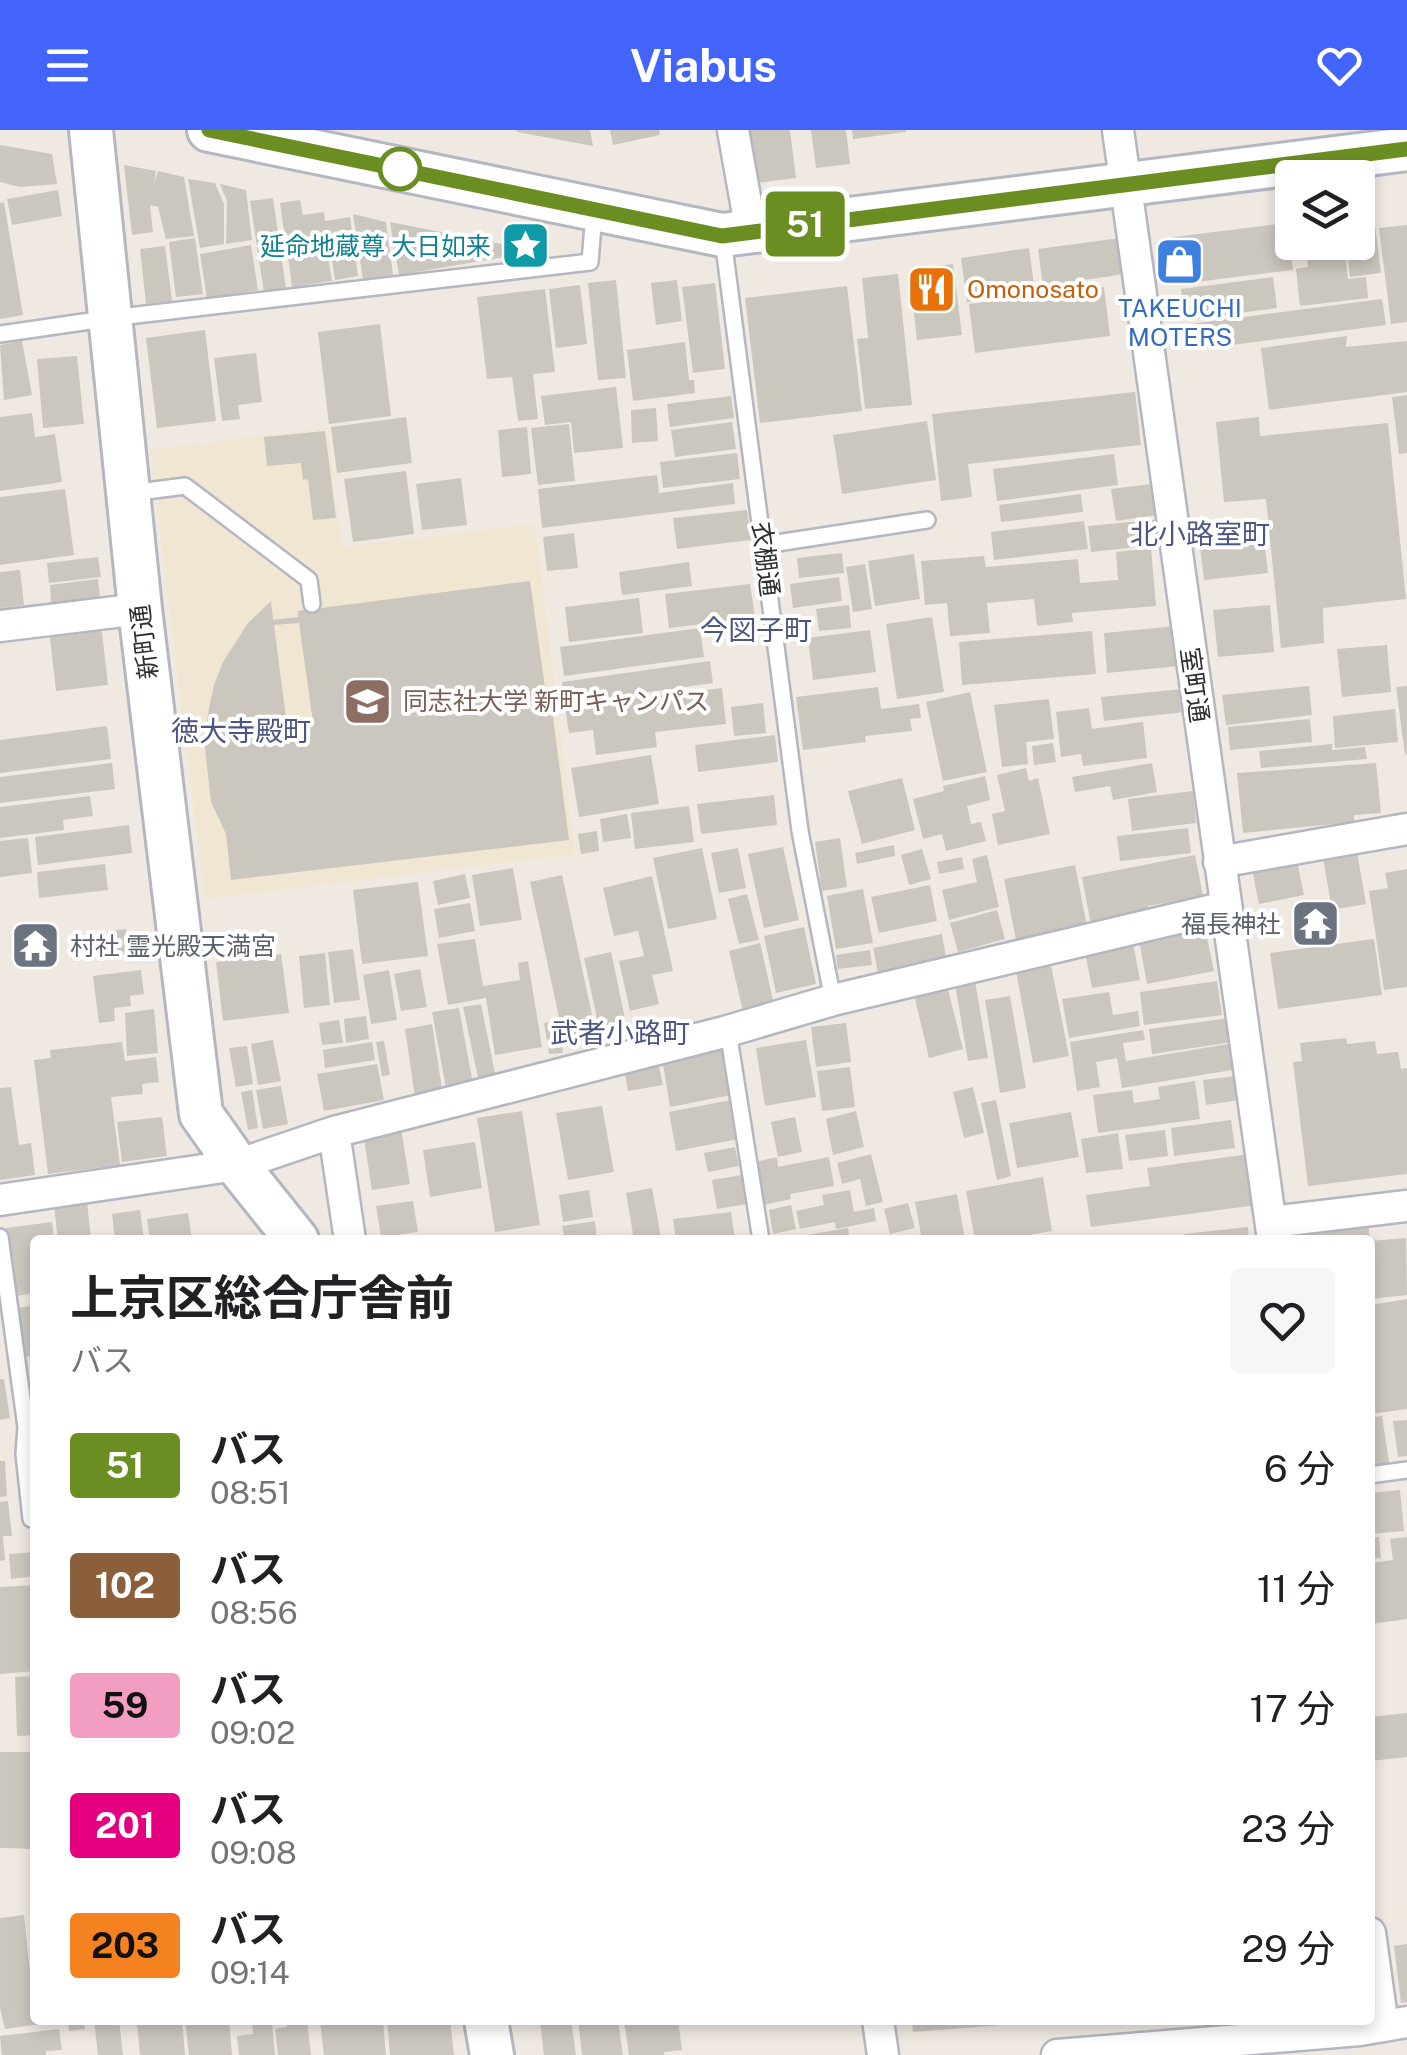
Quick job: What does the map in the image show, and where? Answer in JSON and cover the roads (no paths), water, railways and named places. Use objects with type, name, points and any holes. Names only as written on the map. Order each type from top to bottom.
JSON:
[{"type":"street","name":"新町通","points":[[91,130],[140,610],[202,1114],[294,1235]]},
{"type":"street","points":[[209,130],[594,209],[737,233],[1407,150]]},
{"type":"street","name":"衣棚通","points":[[733,130],[737,233]]},
{"type":"street","name":"室町通","points":[[1118,130],[1272,1231]]},
{"type":"street","points":[[0,626],[140,610]]},
{"type":"street","points":[[1219,862],[1407,828]]},
{"type":"street","points":[[0,1200],[237,1164],[334,1132],[728,1031],[833,1000],[1225,907]]},
{"type":"street","points":[[334,1132],[349,1235]]},
{"type":"street","points":[[1272,1231],[1407,1206]]},
{"type":"street","points":[[1057,2055],[1378,2033],[1375,1996]]},
{"type":"street","points":[[487,2025],[492,2055]]},
{"type":"street","points":[[879,2025],[883,2055]]},
{"type":"lane","points":[[0,334],[590,262],[594,209]]},
{"type":"lane","name":"衣棚通","points":[[737,233],[764,546],[800,831],[833,1000]]},
{"type":"lane","points":[[128,493],[185,486],[309,580],[312,604]]},
{"type":"lane","points":[[764,546],[928,520]]},
{"type":"lane","points":[[728,1031],[760,1235]]},
{"type":"lane","points":[[0,1236],[30,1422]]},
{"type":"lane","points":[[30,1432],[24,1454],[30,1504]]},
{"type":"lane","points":[[1375,1474],[1407,1470]]},
{"type":"place","name":"延命地蔵尊 大日如来","points":[[526,246]]},
{"type":"place","name":"TAKEUCHI MOTERS","points":[[1180,262]]},
{"type":"place","name":"Omonosato","points":[[932,289]]},
{"type":"place","name":"同志社大学 新町キャンパス","points":[[368,701]]},
{"type":"place","name":"福長神社","points":[[1316,924]]},
{"type":"place","name":"村社 霊光殿天満宮","points":[[35,946]]},
{"type":"district","name":"北小路室町","points":[[1200,534]]},
{"type":"district","name":"今図子町","points":[[756,630]]},
{"type":"district","name":"徳大寺殿町","points":[[241,731]]},
{"type":"district","name":"武者小路町","points":[[620,1033]]}]
